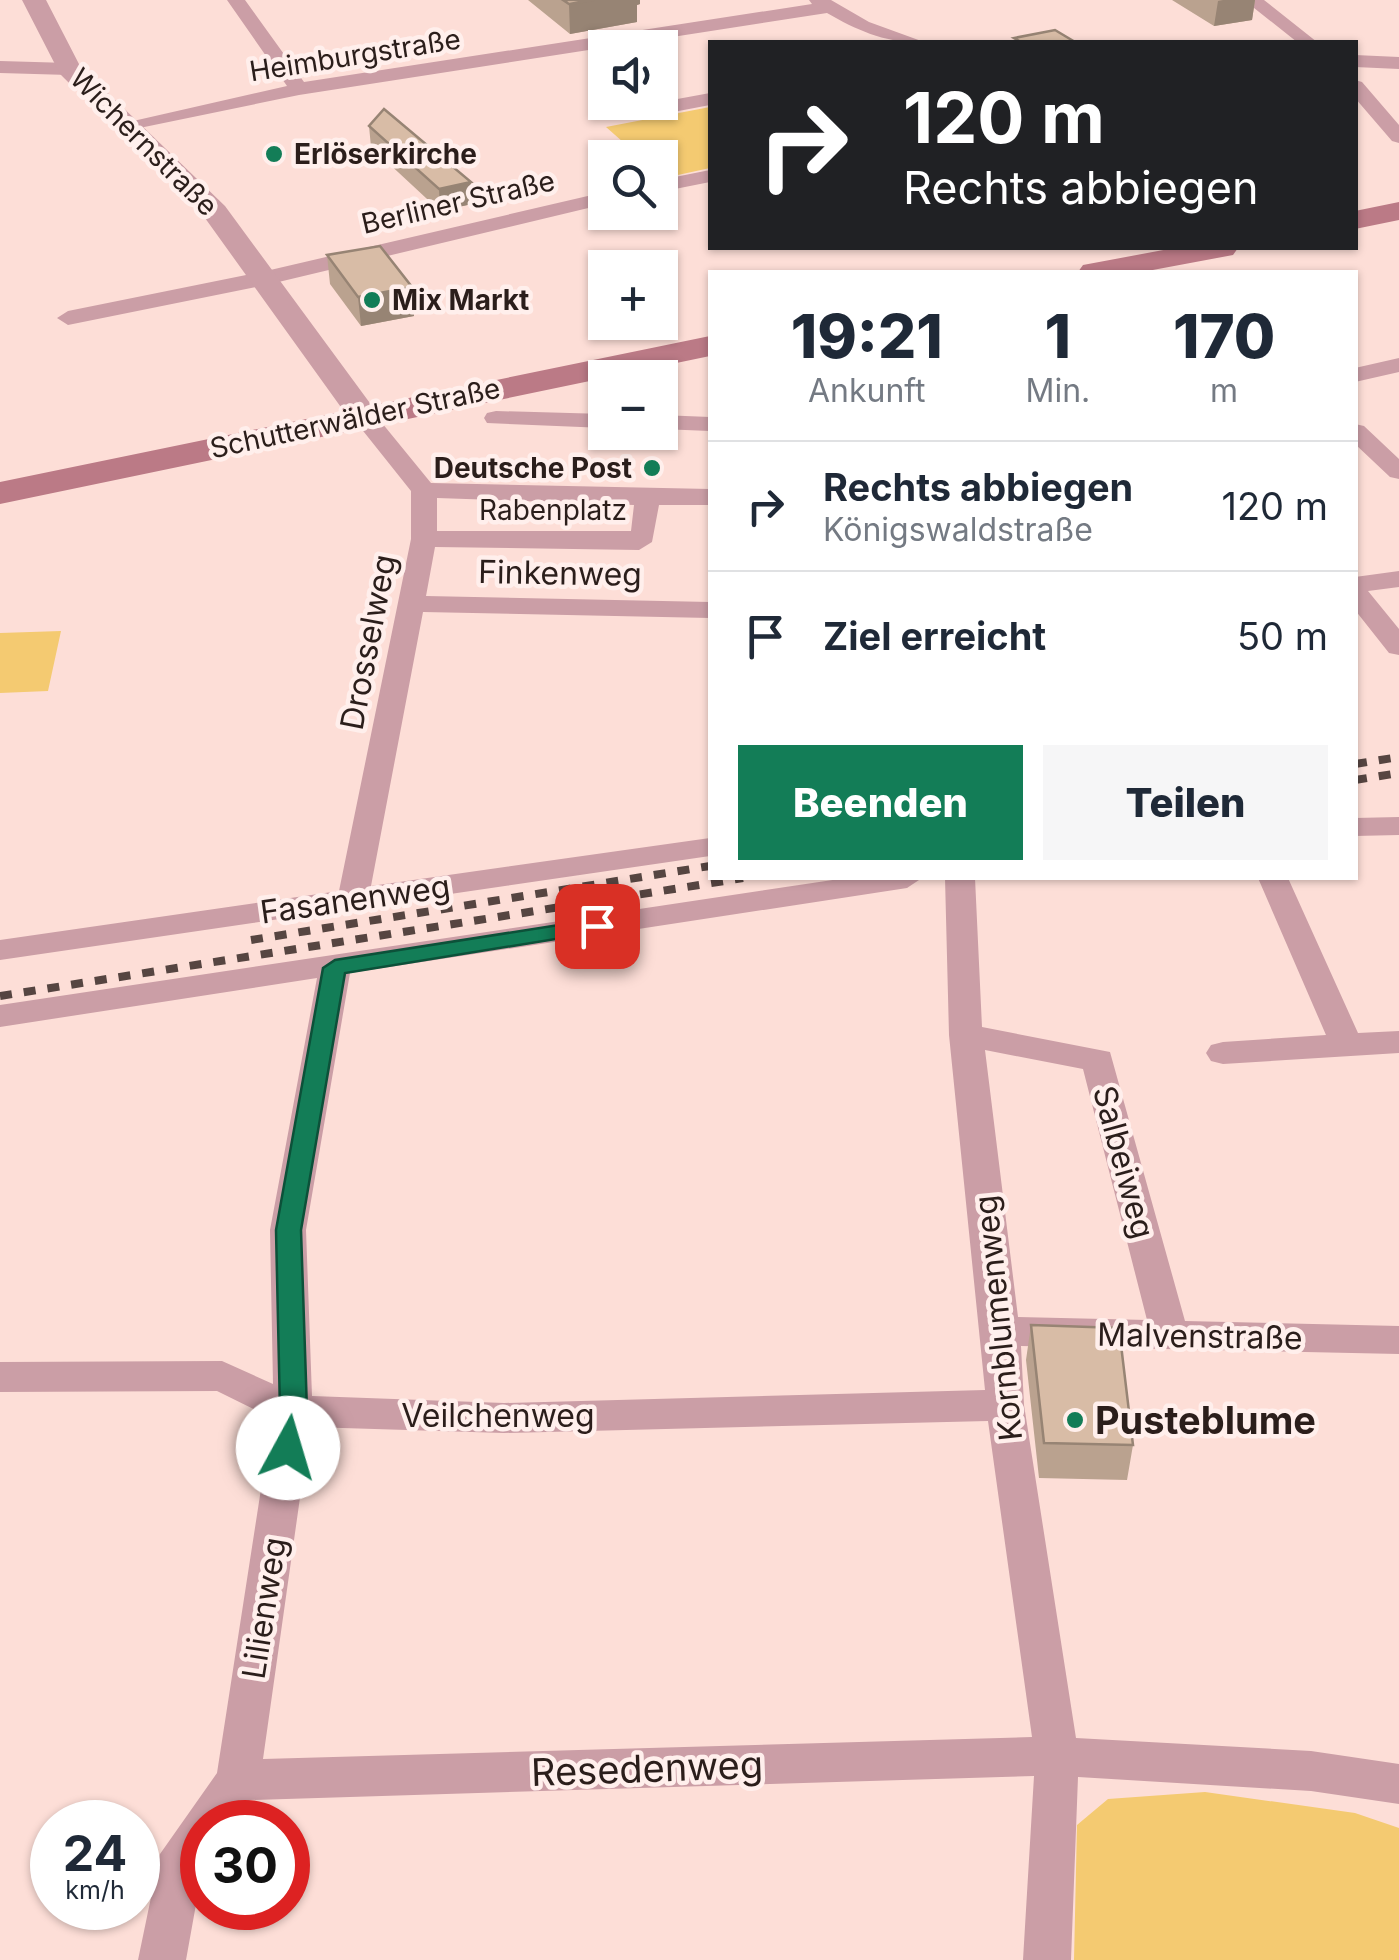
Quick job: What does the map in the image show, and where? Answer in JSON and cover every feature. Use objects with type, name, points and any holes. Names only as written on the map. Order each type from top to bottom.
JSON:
[{"type":"main road","points":[[1358,219],[1399,211]]},
{"type":"main road","points":[[1105,270],[1211,250]]},
{"type":"main road","name":"Schutterwälder Straße","points":[[0,493],[708,346]]},
{"type":"street","name":"Wichernstraße","points":[[34,0],[69,69],[215,212],[364,417]]},
{"type":"street","points":[[236,0],[299,89]]},
{"type":"street","points":[[1254,0],[1305,40]]},
{"type":"street","points":[[824,4],[863,26],[908,40]]},
{"type":"street","name":"Heimburgstraße","points":[[678,34],[824,4]]},
{"type":"street","name":"Heimburgstraße","points":[[127,128],[299,89],[588,51]]},
{"type":"street","points":[[1358,61],[1399,63]]},
{"type":"street","points":[[0,67],[69,69]]},
{"type":"street","points":[[1358,89],[1399,136]]},
{"type":"street","points":[[678,105],[708,99]]},
{"type":"street","points":[[678,182],[708,176]]},
{"type":"street","name":"Berliner Straße","points":[[266,278],[588,202]]},
{"type":"street","points":[[68,318],[266,278]]},
{"type":"street","points":[[1358,374],[1399,365]]},
{"type":"street","points":[[364,417],[424,490]]},
{"type":"street","points":[[496,418],[588,421]]},
{"type":"street","points":[[678,423],[708,424]]},
{"type":"street","points":[[1358,434],[1399,472]]},
{"type":"street","name":"Rabenplatz","points":[[424,490],[708,497]]},
{"type":"street","name":"Drosselweg","points":[[354,900],[424,539],[424,490]]},
{"type":"street","name":"Rabenplatz","points":[[424,539],[638,542],[644,531],[647,498]]},
{"type":"street","points":[[1367,580],[1399,648]]},
{"type":"street","name":"Finkenweg","points":[[409,604],[708,610]]},
{"type":"street","points":[[1358,827],[1399,826]]},
{"type":"street","name":"Fasanenweg","points":[[0,950],[708,847]]},
{"type":"street","points":[[0,1016],[894,880]]},
{"type":"street","name":"Kornblumenweg","points":[[960,880],[966,1035],[1002,1331],[1005,1405],[1056,1756],[1046,1960]]},
{"type":"street","points":[[1274,880],[1346,1045]]},
{"type":"street","name":"Lilienweg","points":[[223,1800],[238,1780],[294,1411],[288,1230],[335,968]]},
{"type":"street","name":"Salbeiweg","points":[[966,1035],[1098,1060],[1170,1336]]},
{"type":"street","points":[[1223,1054],[1399,1042]]},
{"type":"street","name":"Malvenstraße","points":[[1002,1331],[1399,1340]]},
{"type":"street","name":"Veilchenweg","points":[[0,1377],[222,1376],[294,1411],[504,1418],[1005,1405]]},
{"type":"street","name":"Resedenweg","points":[[238,1780],[1056,1756],[1311,1771],[1399,1784]]},
{"type":"street","name":"Lilienweg","points":[[162,1960],[180,1869]]},
{"type":"shaded area","points":[[708,107],[708,168],[678,175],[678,140],[621,140],[606,127],[642,120],[678,120],[678,113]]},
{"type":"shaded area","points":[[61,631],[48,691],[0,693],[0,633]]},
{"type":"shaded area","points":[[1205,1792],[1355,1813],[1399,1828],[1399,1960],[1074,1960],[1077,1825],[1108,1799]]},
{"type":"building","points":[[1055,30],[1072,40],[1018,40],[1014,38]]},
{"type":"building","points":[[384,109],[471,182],[439,189],[369,126]]},
{"type":"building","points":[[380,246],[412,287],[358,297],[327,255]]},
{"type":"building","name":"Pusteblume","points":[[1031,1325],[1119,1328],[1133,1445],[1044,1443]]},
{"type":"railway","points":[[1358,764],[1399,757]]},
{"type":"railway","points":[[1358,780],[1399,773]]},
{"type":"railway","points":[[251,940],[708,866]]},
{"type":"railway","points":[[0,996],[730,880]]},
{"type":"place","name":"Erlöserkirche","points":[[274,154]]},
{"type":"place","name":"Mix Markt","points":[[372,300]]},
{"type":"place","name":"Deutsche Post","points":[[652,468]]},
{"type":"place","name":"Pusteblume","points":[[1075,1420]]},
{"type":"route","points":[[288,1448],[294,1411],[288,1230],[335,968],[597,926]]}]
